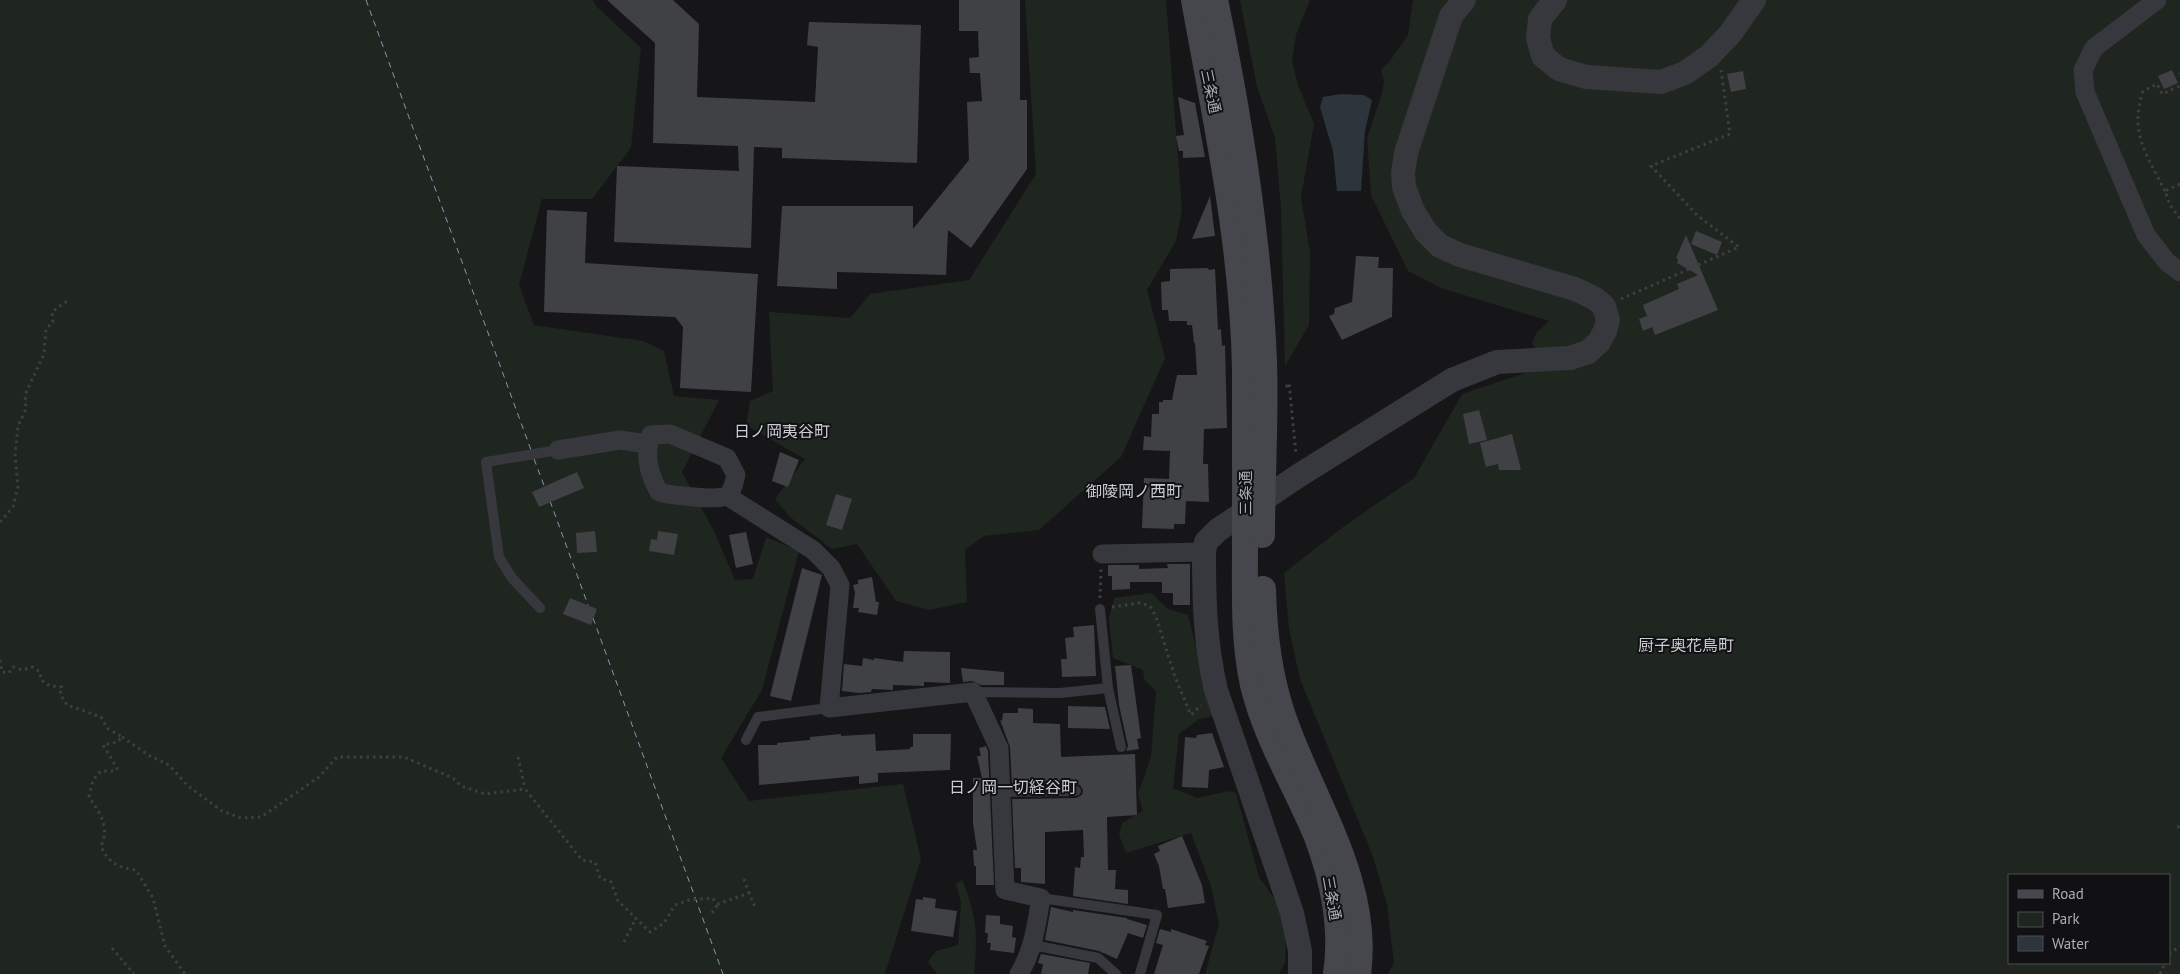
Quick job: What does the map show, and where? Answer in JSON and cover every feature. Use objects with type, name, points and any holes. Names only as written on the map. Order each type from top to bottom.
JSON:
[{"type":"main road","name":"三条通","points":[[1194,0],[1219,127],[1240,296],[1246,401],[1244,602],[1246,644],[1254,686],[1265,722],[1277,755],[1316,837],[1330,878],[1339,954],[1336,974]]},
{"type":"main road","name":"三条通","points":[[1215,0],[1238,121],[1252,213],[1258,272],[1264,396],[1263,621],[1272,672],[1282,712],[1337,841],[1347,871],[1360,947],[1358,974]]},
{"type":"street","points":[[1300,974],[1300,952],[1292,913],[1216,690],[1209,659],[1205,620],[1204,552],[1206,542],[1218,530],[1294,479],[1452,380],[1497,362],[1570,358],[1588,352],[1599,342],[1608,320],[1604,306],[1594,298],[1576,289],[1460,255],[1440,246],[1426,232],[1413,211],[1404,187],[1403,173],[1406,153],[1450,16],[1464,0]]},
{"type":"street","points":[[1555,0],[1540,19],[1538,38],[1542,56],[1559,69],[1586,77],[1661,82],[1685,73],[1709,56],[1754,0]]},
{"type":"street","points":[[2157,0],[2094,48],[2083,70],[2085,92],[2146,235],[2162,256],[2180,272]]},
{"type":"street","points":[[670,434],[727,458],[736,475],[732,490],[727,496],[719,498],[673,496],[659,492],[650,476],[646,449],[651,435],[670,434]]},
{"type":"street","points":[[558,450],[620,440],[648,444]]},
{"type":"street","points":[[727,496],[813,550],[831,568],[840,585],[829,708],[973,692],[999,748],[1005,890],[1041,898],[1033,945],[1029,958],[1019,974]]},
{"type":"street","points":[[1102,554],[1204,552]]},
{"type":"lane","points":[[540,608],[512,578],[499,557],[486,462],[558,450]]},
{"type":"lane","points":[[1100,609],[1108,688],[1121,748]]},
{"type":"lane","points":[[973,692],[1060,693],[1108,688]]},
{"type":"lane","points":[[746,740],[758,717],[829,708]]},
{"type":"lane","points":[[1000,792],[1076,791]]},
{"type":"lane","points":[[1041,898],[1158,915],[1140,974]]},
{"type":"lane","points":[[1033,945],[1098,958],[1116,974]]},
{"type":"path","points":[[1604,306],[1739,247],[1698,216],[1651,166],[1730,134],[1718,47]]},
{"type":"path","points":[[2180,86],[2162,94],[2157,84],[2143,91],[2138,108],[2140,141],[2180,219]]},
{"type":"path","points":[[2164,191],[2180,184]]},
{"type":"path","points":[[0,522],[13,507],[18,487],[15,454],[18,426],[26,409],[25,395],[44,354],[46,329],[53,322],[52,312],[67,301]]},
{"type":"path","points":[[1282,395],[1289,383],[1294,479]]},
{"type":"path","points":[[1102,554],[1100,609],[1140,603],[1150,606],[1156,617],[1175,678],[1190,714]]},
{"type":"path","points":[[0,660],[2,672],[9,673],[13,667],[22,670],[33,667],[40,672],[41,680],[50,686],[62,687],[60,694],[67,705],[101,717],[108,728],[150,756],[169,765],[188,786],[222,811],[241,818],[261,817],[320,776],[337,757],[404,757],[453,778],[461,786],[485,794],[525,788]]},
{"type":"path","points":[[122,737],[117,742],[103,745],[117,768],[116,771],[101,771],[95,776],[91,786],[89,797],[103,818],[106,836],[101,846],[105,857],[121,868],[136,870],[153,898],[165,946],[185,974]]},
{"type":"path","points":[[518,757],[525,788],[577,855],[582,860],[595,862],[600,878],[611,882],[618,901],[650,932],[664,922],[676,905],[689,900],[712,898],[718,904]]},
{"type":"path","points":[[2178,828],[2180,823]]},
{"type":"path","points":[[744,879],[756,909]]},
{"type":"path","points":[[712,914],[718,904],[749,892]]},
{"type":"path","points":[[624,942],[636,918]]},
{"type":"path","points":[[112,948],[134,974]]},
{"type":"green space","points":[[0,0],[593,0],[596,6],[641,48],[631,148],[592,199],[542,199],[519,285],[534,325],[643,341],[664,351],[674,396],[719,400],[682,472],[714,531],[735,580],[753,579],[766,537],[799,551],[762,690],[721,758],[749,801],[903,784],[921,859],[885,974],[0,974]]},
{"type":"green space","points":[[1025,0],[1166,0],[1182,210],[1176,241],[1147,290],[1165,358],[1121,457],[1039,530],[984,536],[965,550],[967,602],[929,610],[896,601],[857,544],[832,549],[790,517],[775,499],[805,459],[746,425],[750,401],[773,391],[769,312],[850,318],[870,294],[969,280],[1036,174]]},
{"type":"green space","points":[[1240,0],[1310,0],[1296,35],[1292,61],[1298,85],[1314,124],[1301,197],[1310,253],[1309,325],[1285,366],[1281,208],[1275,138],[1257,87]]},
{"type":"green space","points":[[1413,0],[2180,0],[2180,974],[1388,974],[1394,963],[1387,904],[1372,854],[1300,679],[1289,629],[1284,573],[1343,527],[1414,478],[1462,394],[1531,371],[1539,352],[1532,344],[1536,333],[1549,321],[1441,288],[1408,271],[1371,195],[1367,138],[1382,94],[1384,81],[1381,70],[1408,35]]},
{"type":"green space","points":[[1151,593],[1168,609],[1188,615],[1214,716],[1199,719],[1179,734],[1173,788],[1197,798],[1229,791],[1236,793],[1259,877],[1279,905],[1286,928],[1285,962],[1279,974],[1205,974],[1219,924],[1211,886],[1191,833],[1126,853],[1119,835],[1122,823],[1143,811],[1138,794],[1151,757],[1156,691],[1144,679],[1143,670],[1113,658],[1109,619],[1114,598]]},
{"type":"green space","points":[[962,880],[971,904],[975,926],[974,974],[937,974],[928,962],[936,951],[958,945],[961,902],[956,884]]},
{"type":"water","points":[[1341,94],[1364,95],[1372,100],[1365,131],[1361,191],[1337,191],[1333,151],[1320,107],[1323,97]]},
{"type":"building","points":[[607,0],[673,0],[699,24],[697,97],[815,102],[818,47],[807,45],[809,22],[921,25],[917,163],[782,158],[782,148],[754,147],[751,248],[614,242],[617,166],[739,171],[738,146],[653,143],[655,43]]},
{"type":"building","points":[[959,0],[1020,0],[1020,100],[1027,100],[1027,169],[971,248],[948,230],[946,275],[837,272],[837,289],[777,286],[782,206],[913,206],[913,229],[969,160],[967,102],[982,101],[980,73],[970,73],[969,58],[979,57],[978,31],[959,31]]},
{"type":"building","points":[[2172,70],[2178,83],[2164,89],[2158,76]]},
{"type":"building","points":[[1743,71],[1746,89],[1731,92],[1727,74]]},
{"type":"building","points":[[1178,97],[1195,103],[1205,157],[1183,158],[1183,151],[1179,151],[1176,136],[1184,135]]},
{"type":"building","points":[[1210,196],[1215,236],[1192,239]]},
{"type":"building","points":[[547,210],[587,212],[585,263],[758,274],[751,392],[680,388],[683,327],[675,317],[544,312]]},
{"type":"building","points":[[1696,231],[1722,242],[1717,255],[1691,244]]},
{"type":"building","points":[[1686,235],[1718,310],[1655,335],[1652,327],[1643,331],[1639,319],[1647,316],[1643,305],[1679,289],[1677,284],[1698,275],[1677,263],[1678,259],[1676,258]]},
{"type":"building","points":[[1356,256],[1379,257],[1378,268],[1393,268],[1392,317],[1342,340],[1329,316],[1334,314],[1335,308],[1352,302]]},
{"type":"building","points":[[1208,268],[1209,270],[1215,269],[1218,330],[1221,329],[1222,346],[1225,345],[1227,428],[1204,429],[1203,464],[1208,464],[1209,502],[1186,501],[1185,524],[1174,524],[1174,529],[1142,528],[1144,478],[1169,479],[1170,451],[1143,450],[1144,436],[1151,437],[1152,414],[1159,414],[1159,402],[1172,400],[1177,375],[1197,375],[1192,325],[1187,325],[1187,321],[1169,321],[1168,310],[1162,310],[1161,282],[1170,281],[1170,269]]},
{"type":"building","points":[[1479,410],[1487,440],[1469,444],[1463,414]]},
{"type":"building","points":[[1512,434],[1521,470],[1499,470],[1498,464],[1486,467],[1480,443]]},
{"type":"building","points":[[780,452],[799,460],[788,487],[772,481]]},
{"type":"building","points":[[577,472],[584,488],[539,507],[532,492]]},
{"type":"building","points":[[836,494],[852,499],[842,530],[826,525]]},
{"type":"building","points":[[595,531],[597,552],[577,553],[576,533]]},
{"type":"building","points":[[658,531],[678,534],[674,555],[649,551],[651,539],[657,540]]},
{"type":"building","points":[[746,532],[753,564],[736,568],[729,535]]},
{"type":"building","points":[[1167,564],[1190,564],[1190,605],[1173,605],[1173,593],[1162,593],[1162,582],[1130,582],[1130,589],[1112,590],[1112,576],[1108,576],[1108,565],[1139,565],[1139,569],[1168,568]]},
{"type":"building","points":[[802,568],[822,575],[791,701],[770,696]]},
{"type":"building","points":[[872,577],[876,602],[879,602],[877,615],[858,612],[859,608],[853,608],[855,593],[853,585],[858,584],[858,580]]},
{"type":"building","points":[[570,598],[597,609],[591,625],[563,614]]},
{"type":"building","points":[[1094,625],[1096,676],[1062,677],[1061,659],[1067,659],[1065,638],[1074,637],[1073,627]]},
{"type":"building","points":[[904,651],[950,652],[950,683],[924,682],[924,686],[893,685],[893,690],[872,689],[871,692],[859,693],[842,691],[844,664],[862,666],[863,658],[903,662]]},
{"type":"building","points":[[1131,665],[1141,738],[1137,739],[1139,749],[1126,751],[1128,746],[1119,705],[1115,666]]},
{"type":"building","points":[[961,668],[1004,672],[1004,685],[981,685],[972,681],[963,682]]},
{"type":"building","points":[[1068,706],[1105,707],[1110,729],[1068,728]]},
{"type":"building","points":[[1018,708],[1033,709],[1033,723],[1060,724],[1061,757],[1135,754],[1137,815],[1107,817],[1108,870],[1116,870],[1115,889],[1128,890],[1128,904],[1073,896],[1075,867],[1080,868],[1081,857],[1084,857],[1083,830],[1045,832],[1045,884],[1021,882],[1021,868],[1015,868],[1012,799],[1076,798],[1082,795],[1083,790],[1080,785],[1076,784],[1012,785],[1010,747],[1000,720],[1002,721],[1003,713],[1018,713]]},
{"type":"building","points":[[1212,733],[1224,767],[1209,770],[1208,788],[1182,787],[1185,737],[1196,738],[1197,735]]},
{"type":"building","points":[[841,734],[841,736],[875,734],[876,751],[910,749],[910,747],[913,747],[913,734],[951,734],[950,770],[878,773],[878,782],[859,784],[859,776],[759,785],[758,745],[777,745],[777,743],[810,740],[810,737]]},
{"type":"building","points":[[986,746],[988,751],[994,885],[976,885],[976,866],[974,866],[973,850],[977,850],[973,823],[973,778],[982,778],[977,756],[981,756],[979,748]]},
{"type":"building","points":[[1182,836],[1202,885],[1205,903],[1168,908],[1165,889],[1163,889],[1159,866],[1154,854],[1160,851],[1158,846]]},
{"type":"building","points":[[923,897],[936,899],[935,908],[957,911],[953,937],[911,931],[916,899],[923,900]]},
{"type":"building","points":[[1051,907],[1073,912],[1073,910],[1127,918],[1147,925],[1143,938],[1128,933],[1117,959],[1099,951],[1045,940]]},
{"type":"building","points":[[986,915],[1000,916],[1000,924],[1013,926],[1012,937],[1016,938],[1014,953],[990,950],[991,943],[987,943],[988,933],[985,933]]},
{"type":"building","points":[[1160,929],[1171,932],[1171,929],[1207,941],[1205,945],[1209,946],[1199,974],[1154,974],[1163,945],[1156,943]]},
{"type":"building","points":[[1041,954],[1090,963],[1088,974],[1041,974],[1043,964],[1038,963]]},
{"type":"ferry route","points":[[366,0],[531,450]]},
{"type":"ferry route","points":[[534,459],[545,488]]},
{"type":"ferry route","points":[[550,501],[588,605]]},
{"type":"ferry route","points":[[593,618],[723,974]]},
{"type":"district","name":"日ノ岡夷谷町","points":[[782,431]]},
{"type":"district","name":"御陵岡ノ西町","points":[[1134,491]]},
{"type":"district","name":"厨子奥花鳥町","points":[[1686,645]]},
{"type":"district","name":"日ノ岡一切経谷町","points":[[1013,787]]}]
